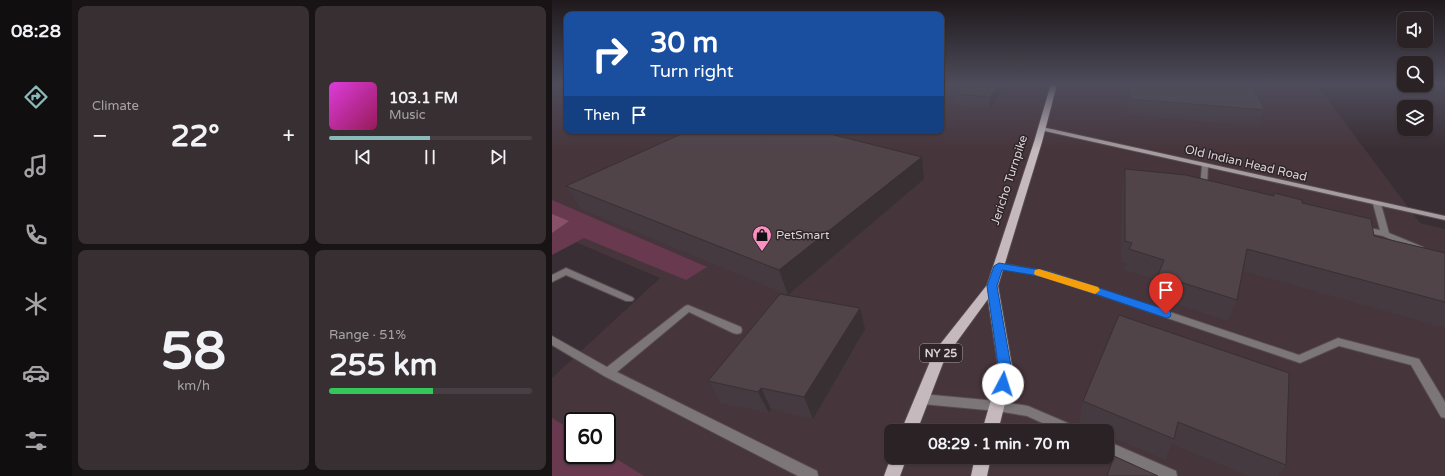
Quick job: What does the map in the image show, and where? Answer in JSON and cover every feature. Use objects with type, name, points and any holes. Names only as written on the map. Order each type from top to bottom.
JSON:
[{"type":"main road","name":"Jericho Turnpike","points":[[913,424],[939,356],[992,286],[1048,106]]},
{"type":"main road","name":"Jericho Turnpike","points":[[992,286],[1006,372],[992,424]]},
{"type":"main road","points":[[892,476],[896,464]]},
{"type":"main road","points":[[979,476],[982,464]]},
{"type":"street","name":"Old Indian Head Road","points":[[1042,129],[1445,218]]},
{"type":"lane","points":[[1205,165],[1203,189],[1216,192]]},
{"type":"lane","points":[[1377,204],[1385,234]]},
{"type":"lane","points":[[1355,227],[1385,234],[1426,252]]},
{"type":"lane","points":[[999,266],[1047,274],[1300,359],[1338,342],[1415,362],[1445,413]]},
{"type":"lane","points":[[552,279],[566,271],[629,298]]},
{"type":"lane","points":[[608,373],[688,308],[737,330]]},
{"type":"lane","points":[[552,340],[608,373],[812,476]]},
{"type":"lane","points":[[922,399],[997,406],[1028,411],[1057,424]]},
{"type":"lane","points":[[1114,450],[1171,476]]},
{"type":"shaded area","points":[[552,106],[564,106],[564,134],[944,134],[944,106],[1333,106],[1420,223],[1445,229],[1445,476],[552,476],[552,378],[660,278],[552,232]]},
{"type":"shaded area","points":[[552,200],[707,267],[686,280],[584,238],[552,255]]},
{"type":"shaded area","points":[[552,214],[569,221],[552,233]]},
{"type":"shaded area","points":[[552,418],[564,425],[564,464],[616,464],[616,459],[644,476],[552,476]]},
{"type":"building","points":[[1219,106],[1263,106],[1265,110]]},
{"type":"building","name":"PetSmart","points":[[681,134],[830,134],[922,157],[779,270],[566,186]]},
{"type":"building","points":[[1125,169],[1186,175],[1274,196],[1274,193],[1302,200],[1302,203],[1371,219],[1374,236],[1445,253],[1445,302],[1247,249],[1237,300],[1158,275],[1164,260],[1129,249],[1132,243],[1125,241]]},
{"type":"building","points":[[780,294],[860,308],[804,397],[761,388],[758,392],[708,381]]},
{"type":"building","points":[[1119,315],[1289,373],[1286,465],[1178,422],[1174,439],[1083,401]]},
{"type":"building","points":[[1114,456],[1158,476],[1107,476],[1111,464],[1114,464]]},
{"type":"slow traffic","points":[[1039,273],[1047,274],[1095,290]]},
{"type":"place","name":"PetSmart","points":[[762,252]]},
{"type":"route","points":[[1003,384],[1006,372],[992,286],[999,266],[1047,274],[1166,314]]}]
